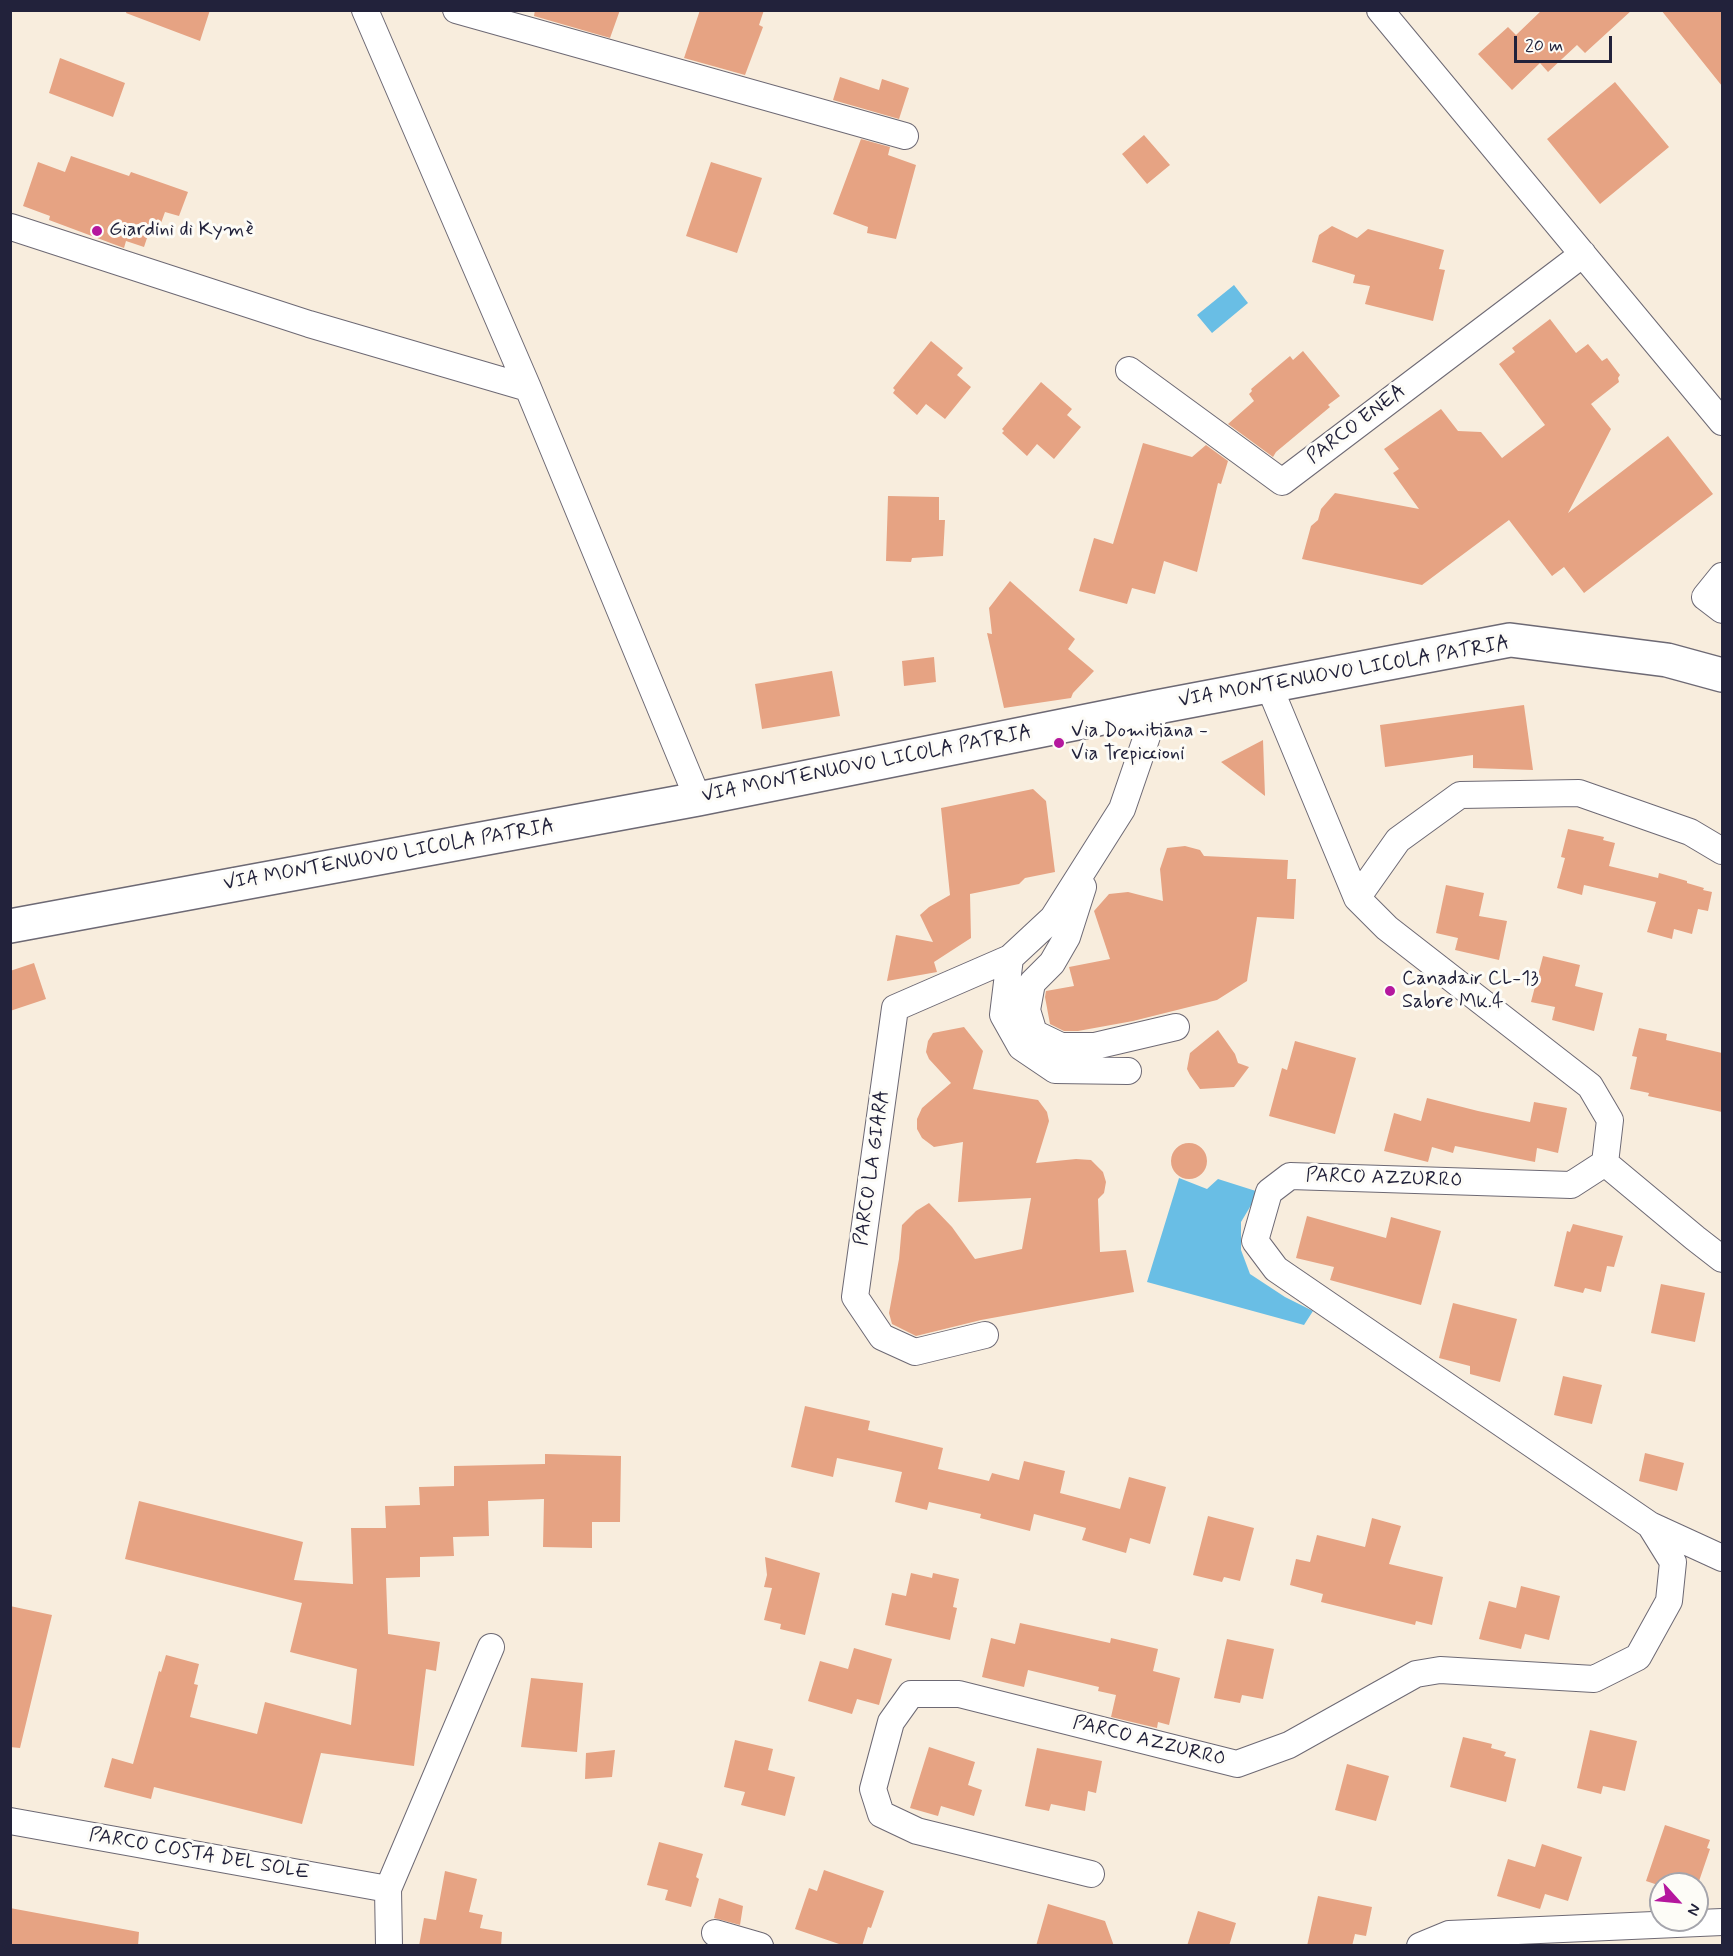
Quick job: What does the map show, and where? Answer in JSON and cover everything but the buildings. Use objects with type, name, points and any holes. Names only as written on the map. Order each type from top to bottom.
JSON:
[{"type":"main road","name":"VIA MONTENUOVO LICOLA PATRIA","points":[[10,926],[698,799],[1157,707],[1510,640],[1667,660],[1722,675]]},
{"type":"street","points":[[364,10],[528,388],[698,799]]},
{"type":"street","points":[[456,10],[905,136]]},
{"type":"street","points":[[1380,10],[1722,422]]},
{"type":"street","points":[[11,227],[309,324],[528,388]]},
{"type":"street","name":"PARCO ENEA","points":[[1129,370],[1282,482],[1583,254]]},
{"type":"street","points":[[1722,576],[1705,597],[1722,610]]},
{"type":"street","points":[[1269,686],[1357,898],[1387,928],[1590,1086],[1610,1120],[1605,1162],[1722,1258]]},
{"type":"street","name":"PARCO LA GIARA","points":[[985,1335],[915,1352],[882,1337],[855,1297],[895,1008],[1010,958],[1053,918],[1122,809],[1157,707]]},
{"type":"street","points":[[1357,898],[1398,840],[1460,795],[1579,793],[1690,832],[1722,851]]},
{"type":"street","name":"PARCO LA GIARA","points":[[1084,869],[1084,885],[1067,937],[1052,963],[1032,983],[1027,1010],[1034,1033],[1061,1046],[1095,1046],[1176,1027]]},
{"type":"street","points":[[1010,958],[1003,1015],[1022,1047],[1055,1070],[1128,1071]]},
{"type":"street","name":"PARCO AZZURRO","points":[[1605,1162],[1571,1185],[1290,1176],[1269,1192],[1255,1241],[1276,1269],[1650,1525],[1722,1558]]},
{"type":"street","name":"PARCO AZZURRO","points":[[1091,1874],[917,1831],[881,1814],[873,1789],[891,1722],[911,1694],[959,1694],[1237,1764],[1289,1745],[1416,1674],[1440,1670],[1594,1678],[1638,1657],[1669,1601],[1672,1562],[1650,1525]]},
{"type":"street","points":[[389,1946],[388,1889],[491,1647]]},
{"type":"street","name":"PARCO COSTA DEL SOLE","points":[[10,1821],[388,1889]]},
{"type":"street","points":[[1420,1946],[1449,1934],[1722,1922]]},
{"type":"street","points":[[715,1933],[760,1946]]},
{"type":"water","points":[[1234,285],[1248,303],[1212,333],[1197,315]]},
{"type":"water","points":[[1179,1178],[1207,1189],[1218,1179],[1259,1192],[1241,1222],[1241,1250],[1250,1274],[1285,1297],[1313,1311],[1304,1325],[1147,1282]]},
{"type":"place","name":"Giardini di Kymè","points":[[97,231]]},
{"type":"place","name":"Via Domitiana - Via Trepiccioni","points":[[1059,743]]},
{"type":"place","name":"Canadair CL-13 Sabre Mk.4","points":[[1390,991]]}]
